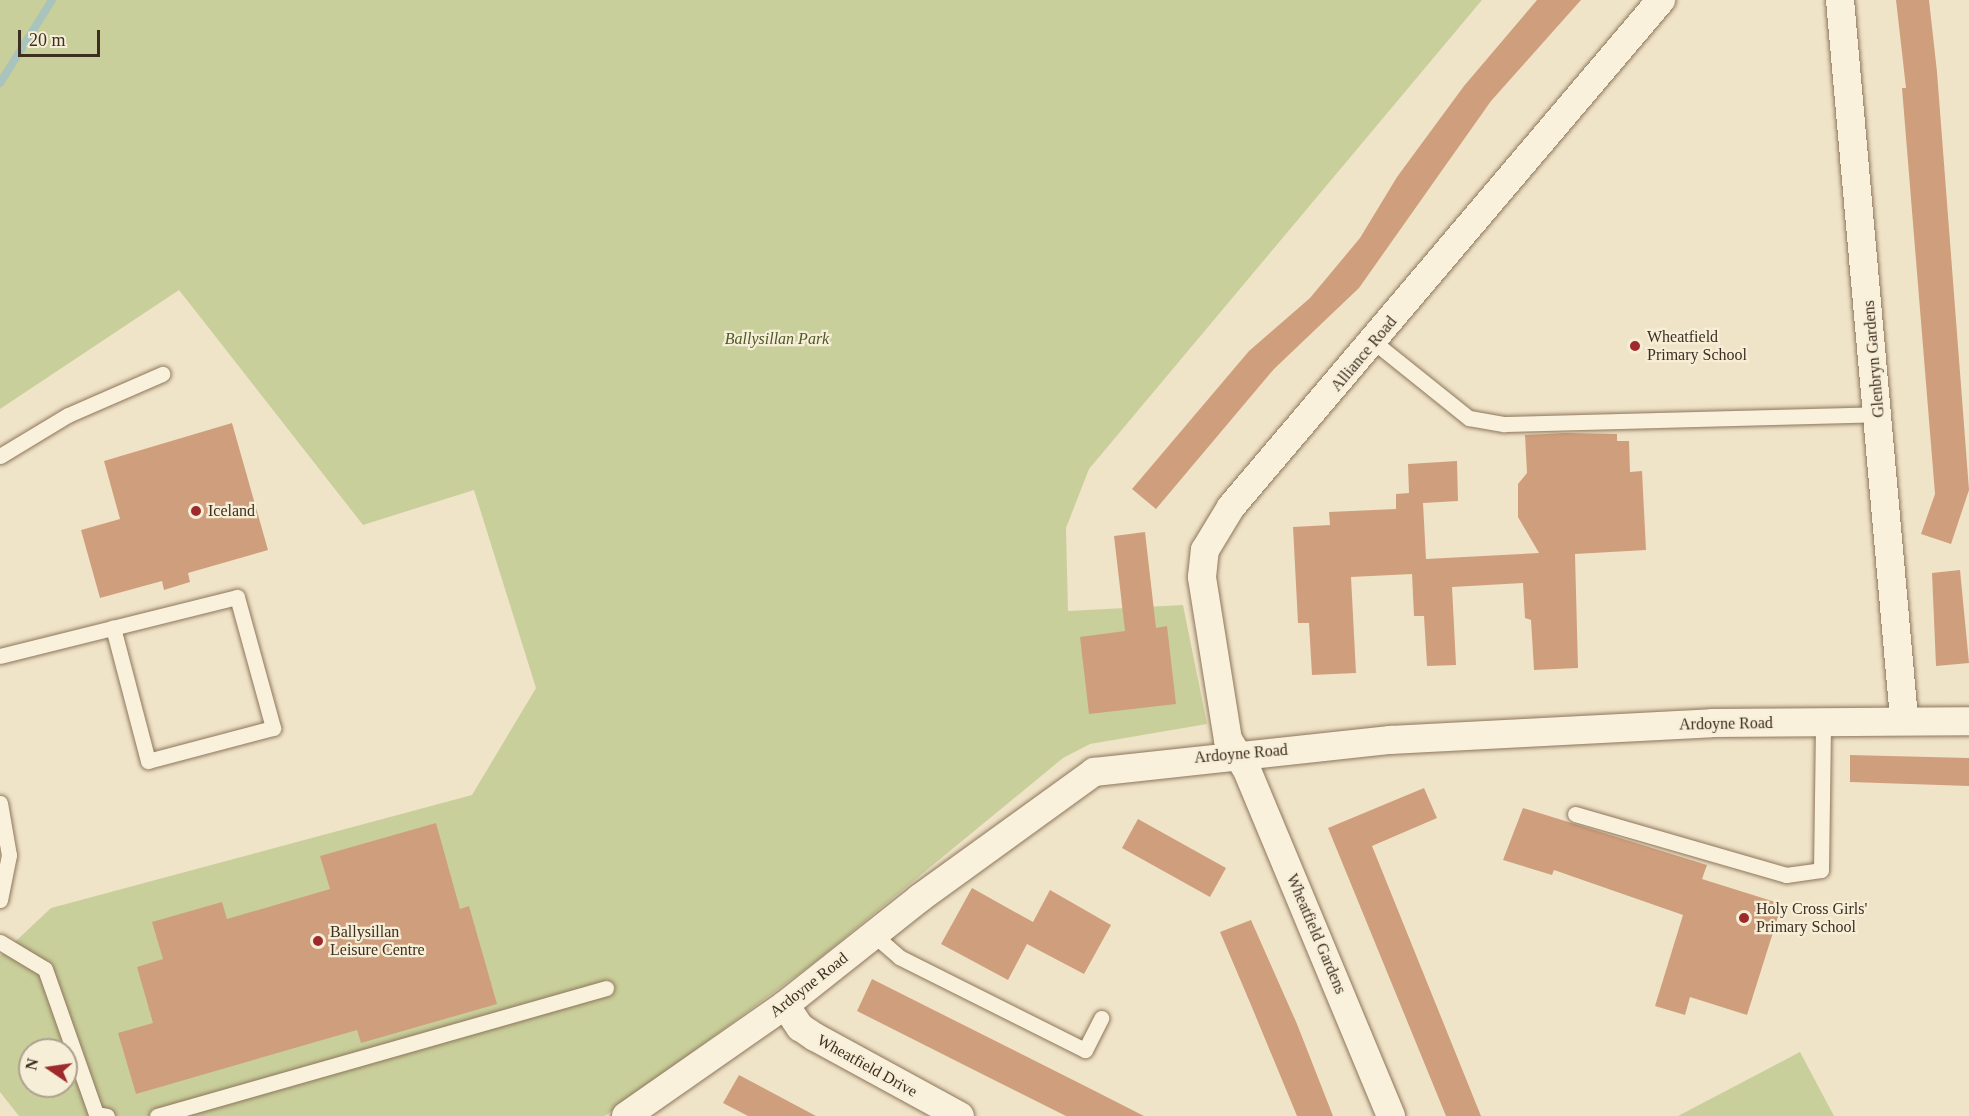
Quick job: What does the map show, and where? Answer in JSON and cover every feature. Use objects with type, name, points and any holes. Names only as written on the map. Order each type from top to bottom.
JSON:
[{"type":"street","name":"Alliance Road","points":[[1237,754],[1228,740],[1202,577],[1205,550],[1231,507],[1374,342],[1661,0]]},
{"type":"street","name":"Glenbryn Gardens","points":[[1840,0],[1880,414],[1904,719]]},
{"type":"street","name":"Ardoyne Road","points":[[626,1116],[785,1005],[874,935],[1094,772],[1237,754],[1546,731],[1904,719],[1969,721]]},
{"type":"street","name":"Wheatfield Gardens","points":[[1237,754],[1391,1116]]},
{"type":"street","name":"Wheatfield Drive","points":[[785,1005],[800,1027],[814,1037],[960,1116]]},
{"type":"lane","points":[[1374,342],[1470,418],[1504,424],[1880,414]]},
{"type":"lane","points":[[0,456],[68,415],[162,374]]},
{"type":"lane","points":[[0,656],[237,597],[273,728],[148,761],[113,628]]},
{"type":"lane","points":[[1575,814],[1786,875],[1821,870],[1823,723]]},
{"type":"lane","points":[[0,803],[9,855],[0,900]]},
{"type":"lane","points":[[874,935],[899,957],[1085,1050],[1101,1018]]},
{"type":"lane","points":[[0,942],[45,969],[96,1114],[107,1116]]},
{"type":"lane","points":[[157,1116],[606,988]]},
{"type":"green space","name":"Ballysillan Park","points":[[0,0],[1482,0],[1089,469],[1066,528],[1068,611],[1183,605],[1207,724],[1090,744],[1063,758],[815,962],[605,1116],[19,1116],[0,1092],[0,956],[51,908],[472,795],[536,688],[474,490],[363,525],[179,290],[0,409]]},
{"type":"green space","points":[[1800,1052],[1834,1116],[1678,1116]]},
{"type":"building","points":[[1537,0],[1581,0],[1491,101],[1359,288],[1274,369],[1156,509],[1132,489],[1249,351],[1310,298],[1360,238],[1397,177],[1464,86]]},
{"type":"building","points":[[1896,0],[1929,0],[1937,72],[1969,490],[1951,544],[1921,534],[1935,494],[1902,88],[1906,88]]},
{"type":"building","name":"Iceland","points":[[232,423],[268,550],[188,573],[190,582],[164,590],[162,581],[100,598],[81,530],[120,519],[104,461]]},
{"type":"building","points":[[1617,434],[1617,441],[1629,441],[1630,472],[1642,471],[1646,550],[1575,554],[1578,668],[1534,670],[1531,620],[1525,618],[1523,583],[1452,587],[1456,665],[1427,666],[1424,616],[1414,616],[1412,574],[1351,577],[1356,673],[1312,675],[1309,623],[1298,623],[1293,527],[1330,525],[1329,512],[1396,509],[1396,494],[1409,493],[1408,464],[1457,461],[1458,501],[1423,503],[1426,559],[1539,553],[1518,517],[1518,484],[1527,473],[1525,435]]},
{"type":"building","points":[[1145,532],[1156,628],[1167,626],[1176,704],[1089,714],[1080,637],[1125,631],[1114,536]]},
{"type":"building","points":[[1960,570],[1969,663],[1936,666],[1932,573]]},
{"type":"building","points":[[1850,755],[1969,758],[1969,786],[1850,782]]},
{"type":"building","points":[[1424,788],[1437,818],[1372,846],[1481,1116],[1446,1116],[1328,828]]},
{"type":"building","points":[[1523,808],[1707,865],[1702,879],[1782,904],[1747,1015],[1690,997],[1685,1015],[1655,1006],[1683,915],[1554,870],[1552,875],[1503,860]]},
{"type":"building","points":[[1138,819],[1226,868],[1210,897],[1122,848]]},
{"type":"building","name":"Ballysillan Leisure Centre","points":[[436,823],[460,909],[469,906],[497,1004],[361,1043],[357,1030],[136,1094],[118,1033],[153,1023],[137,967],[163,959],[152,922],[222,902],[227,919],[330,889],[320,856]]},
{"type":"building","points":[[972,888],[1033,922],[1050,890],[1111,925],[1084,974],[1027,944],[1008,980],[941,944]]},
{"type":"building","points":[[1251,920],[1297,1024],[1333,1116],[1297,1116],[1220,932]]},
{"type":"building","points":[[872,979],[1144,1116],[1066,1116],[986,1076],[857,1011]]},
{"type":"building","points":[[739,1075],[816,1116],[748,1116],[723,1103]]},
{"type":"waterway","points":[[0,83],[52,0]]},
{"type":"place","name":"Wheatfield Primary School","points":[[1635,346]]},
{"type":"place","name":"Iceland","points":[[196,511]]},
{"type":"place","name":"Holy Cross Girls' Primary School","points":[[1744,918]]},
{"type":"place","name":"Ballysillan Leisure Centre","points":[[318,941]]}]
